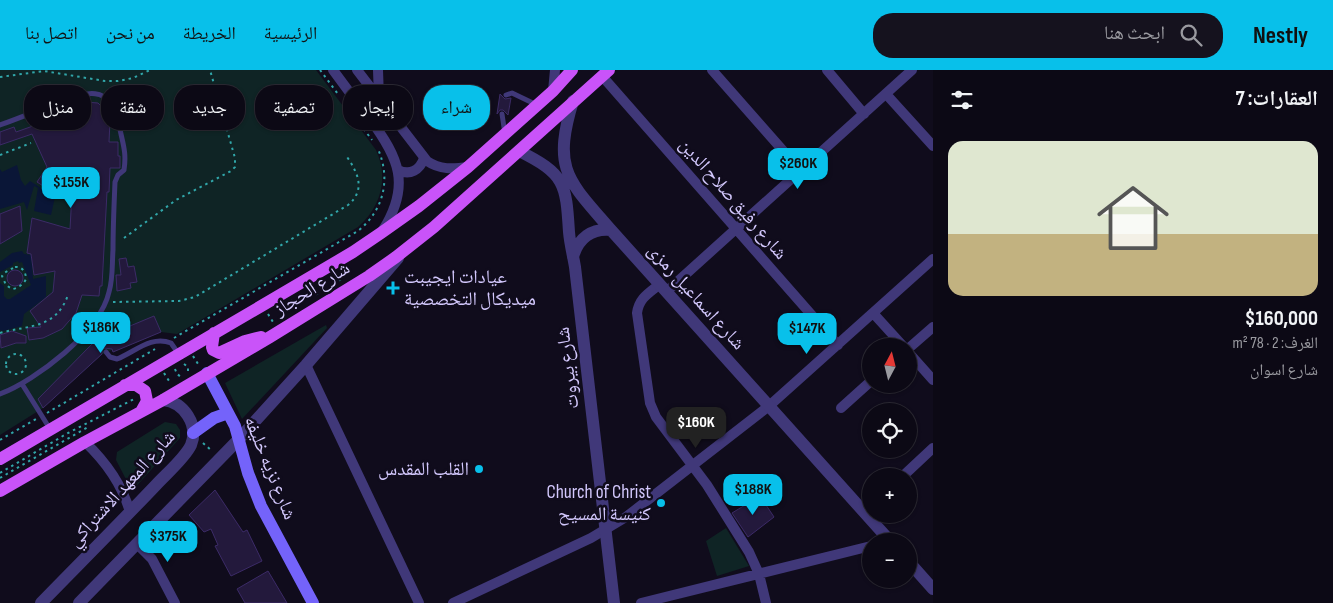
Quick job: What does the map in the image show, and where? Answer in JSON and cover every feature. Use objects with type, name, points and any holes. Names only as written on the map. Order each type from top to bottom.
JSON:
[{"type":"main road","name":"شارع الحجاز","points":[[0,459],[18,455],[41,442],[50,429],[66,428],[90,414],[107,397],[308,279],[381,233],[468,167],[538,105],[572,70]]},
{"type":"main road","name":"شارع الحجاز","points":[[0,491],[122,422],[141,405],[204,368],[274,334],[346,290],[404,251],[434,227],[605,73]]},
{"type":"main road","points":[[214,333],[212,347],[213,350],[219,353],[245,341],[274,334]]},
{"type":"main road","name":"شارع نزيه خليفه","points":[[204,368],[239,439],[248,473],[261,506],[313,603]]},
{"type":"main road","points":[[126,386],[136,385],[145,391],[147,401],[141,405]]},
{"type":"main road","points":[[193,434],[218,416],[228,414]]},
{"type":"street","points":[[333,70],[387,143],[398,170],[399,189],[396,205],[381,233]]},
{"type":"street","points":[[378,70],[379,85]]},
{"type":"street","points":[[553,91],[555,70]]},
{"type":"street","points":[[712,70],[801,171]]},
{"type":"street","points":[[827,70],[864,114]]},
{"type":"street","points":[[766,603],[759,574],[749,552],[692,465],[651,408],[638,309],[642,299],[663,288],[736,229],[912,70]]},
{"type":"street","points":[[361,72],[370,85]]},
{"type":"street","name":"شارع رفيق صلاح الدين","points":[[605,73],[736,229],[838,345]]},
{"type":"street","points":[[886,94],[933,146]]},
{"type":"street","name":"شارع اسماعيل رمزى","points":[[572,101],[563,145],[567,171],[580,194],[769,406],[862,503]]},
{"type":"street","points":[[403,130],[424,158],[432,164],[445,168],[468,167]]},
{"type":"street","name":"شارع بيروت","points":[[519,151],[549,169],[564,188],[568,202],[570,237],[614,603]]},
{"type":"street","points":[[398,170],[406,173],[414,171],[420,166],[424,158]]},
{"type":"street","points":[[573,256],[577,245],[585,236],[595,231],[611,230]]},
{"type":"street","points":[[79,603],[239,439],[306,365],[404,251]]},
{"type":"street","points":[[452,603],[606,530],[626,517],[769,406],[933,259]]},
{"type":"street","points":[[873,313],[896,338]]},
{"type":"street","points":[[918,340],[933,327]]},
{"type":"street","points":[[918,363],[933,380]]},
{"type":"street","points":[[306,365],[419,603]]},
{"type":"street","points":[[841,408],[862,389]]},
{"type":"street","name":"شارع المعهد الاشتراكي","points":[[41,603],[187,452],[193,434],[190,420],[182,409],[164,393]]},
{"type":"street","points":[[81,444],[103,460],[112,472],[123,492],[130,512]]},
{"type":"street","points":[[911,468],[933,448]]},
{"type":"street","points":[[137,544],[152,559],[175,603]]},
{"type":"street","points":[[641,603],[862,548]]},
{"type":"street","points":[[917,571],[933,590]]},
{"type":"lane","points":[[0,125],[87,93],[101,95],[113,106],[125,146],[124,170],[118,175],[115,182],[111,282],[106,302],[89,327],[55,361],[36,376],[0,394]]},
{"type":"lane","points":[[506,95],[512,94],[538,105]]},
{"type":"lane","points":[[502,114],[505,134]]},
{"type":"lane","points":[[89,327],[99,340]]},
{"type":"lane","points":[[106,352],[110,357],[117,358],[148,343],[160,340],[174,346],[178,354]]},
{"type":"lane","points":[[22,384],[50,429]]},
{"type":"path","points":[[0,77],[44,70],[111,82],[129,79],[150,70]]},
{"type":"path","points":[[124,238],[176,200],[231,171],[235,167],[235,158],[210,70]]},
{"type":"path","points":[[320,70],[338,94]]},
{"type":"path","points":[[365,130],[373,141]]},
{"type":"path","points":[[0,155],[31,143]]},
{"type":"path","points":[[0,440],[358,231],[376,210],[383,193],[385,175],[378,149]]},
{"type":"path","points":[[106,302],[178,301],[191,299],[204,292],[352,202],[357,193],[359,179],[356,170],[347,157]]},
{"type":"path","points":[[331,265],[346,290]]},
{"type":"path","points":[[17,266],[23,269],[26,277],[25,282],[14,289],[8,287],[1,277],[4,273],[17,266]]},
{"type":"path","points":[[308,279],[323,304]]},
{"type":"path","points":[[286,292],[302,317]]},
{"type":"path","points":[[0,333],[37,325],[49,320],[59,312],[68,296]]},
{"type":"path","points":[[263,305],[274,334]]},
{"type":"path","points":[[193,356],[204,368],[188,374],[188,367],[182,363],[193,356],[199,353]]},
{"type":"path","points":[[14,354],[24,357],[27,363],[26,370],[17,375],[10,373],[6,364],[8,358],[14,354]]},
{"type":"path","points":[[158,376],[177,366],[175,371],[184,377],[171,384],[164,393]]},
{"type":"path","points":[[164,373],[171,384]]},
{"type":"path","points":[[107,397],[122,422]]},
{"type":"path","points":[[0,473],[18,455],[90,414],[115,408],[137,398],[141,405]]},
{"type":"path","points":[[90,414],[100,434]]},
{"type":"path","points":[[66,428],[81,444]]},
{"type":"path","points":[[193,434],[220,458]]},
{"type":"path","points":[[41,442],[53,460]]},
{"type":"path","points":[[18,455],[30,473]]},
{"type":"green space","points":[[0,70],[316,70],[327,85],[255,85],[255,130],[333,130],[333,93],[343,106],[343,130],[361,130],[376,150],[380,161],[382,171],[381,192],[366,219],[358,227],[177,334],[161,332],[101,355],[43,408],[0,435]]},
{"type":"green space","points":[[326,325],[327,328],[242,419],[225,383]]},
{"type":"green space","points":[[165,422],[176,424],[180,430],[180,438],[132,491],[116,460],[117,452]]},
{"type":"green space","points":[[726,528],[749,566],[717,576],[706,541]]},
{"type":"water","points":[[17,165],[21,180],[25,186],[30,181],[55,197],[51,215],[34,211],[38,188],[34,186],[27,210],[24,202],[0,209],[0,169],[2,172]]},
{"type":"water","points":[[22,251],[24,254],[31,255],[33,279],[46,276],[46,297],[24,314],[22,326],[3,331],[0,330],[0,283],[4,286],[4,296],[7,299],[10,299],[31,285],[22,262],[13,263],[13,265],[0,272],[0,262],[12,253]]},
{"type":"building","points":[[500,94],[505,99],[511,98],[508,115],[503,110],[500,110],[497,114]]},
{"type":"building","points":[[91,102],[98,103],[101,106],[101,130],[110,130],[109,142],[118,142],[118,156],[120,156],[120,168],[110,168],[102,286],[100,286],[99,296],[82,295],[76,313],[62,329],[43,338],[29,340],[27,328],[41,327],[30,311],[53,292],[55,271],[34,275],[31,254],[27,253],[32,218],[70,229],[72,193],[54,193],[37,182],[47,167],[32,134],[0,145],[0,132],[14,127],[16,132],[24,129],[91,130]]},
{"type":"building","points":[[20,206],[22,231],[0,244],[0,214]]},
{"type":"building","points":[[126,258],[128,267],[134,266],[137,282],[130,283],[131,288],[117,291],[116,275],[121,275],[119,259]]},
{"type":"building","points":[[15,270],[23,278],[15,286],[7,278]]},
{"type":"building","points":[[154,316],[161,332],[113,352],[112,349],[104,348],[102,354],[43,408],[38,399],[93,343],[101,344],[106,336]]},
{"type":"building","points":[[12,331],[26,336],[26,343],[16,343],[1,348],[0,335]]},
{"type":"building","points":[[215,490],[243,532],[247,530],[262,561],[231,576],[215,546],[218,545],[211,529],[204,532],[189,515]]},
{"type":"building","points":[[760,496],[774,517],[748,537],[732,513]]},
{"type":"building","points":[[268,571],[287,603],[245,603],[237,589]]},
{"type":"place","name":"عيادات ايجيبت ميديكال التخصصية","points":[[393,288]]},
{"type":"place","name":"القلب المقدس","points":[[479,469]]},
{"type":"place","name":"Church of Christ كنيسة المسيح","points":[[661,503]]}]
